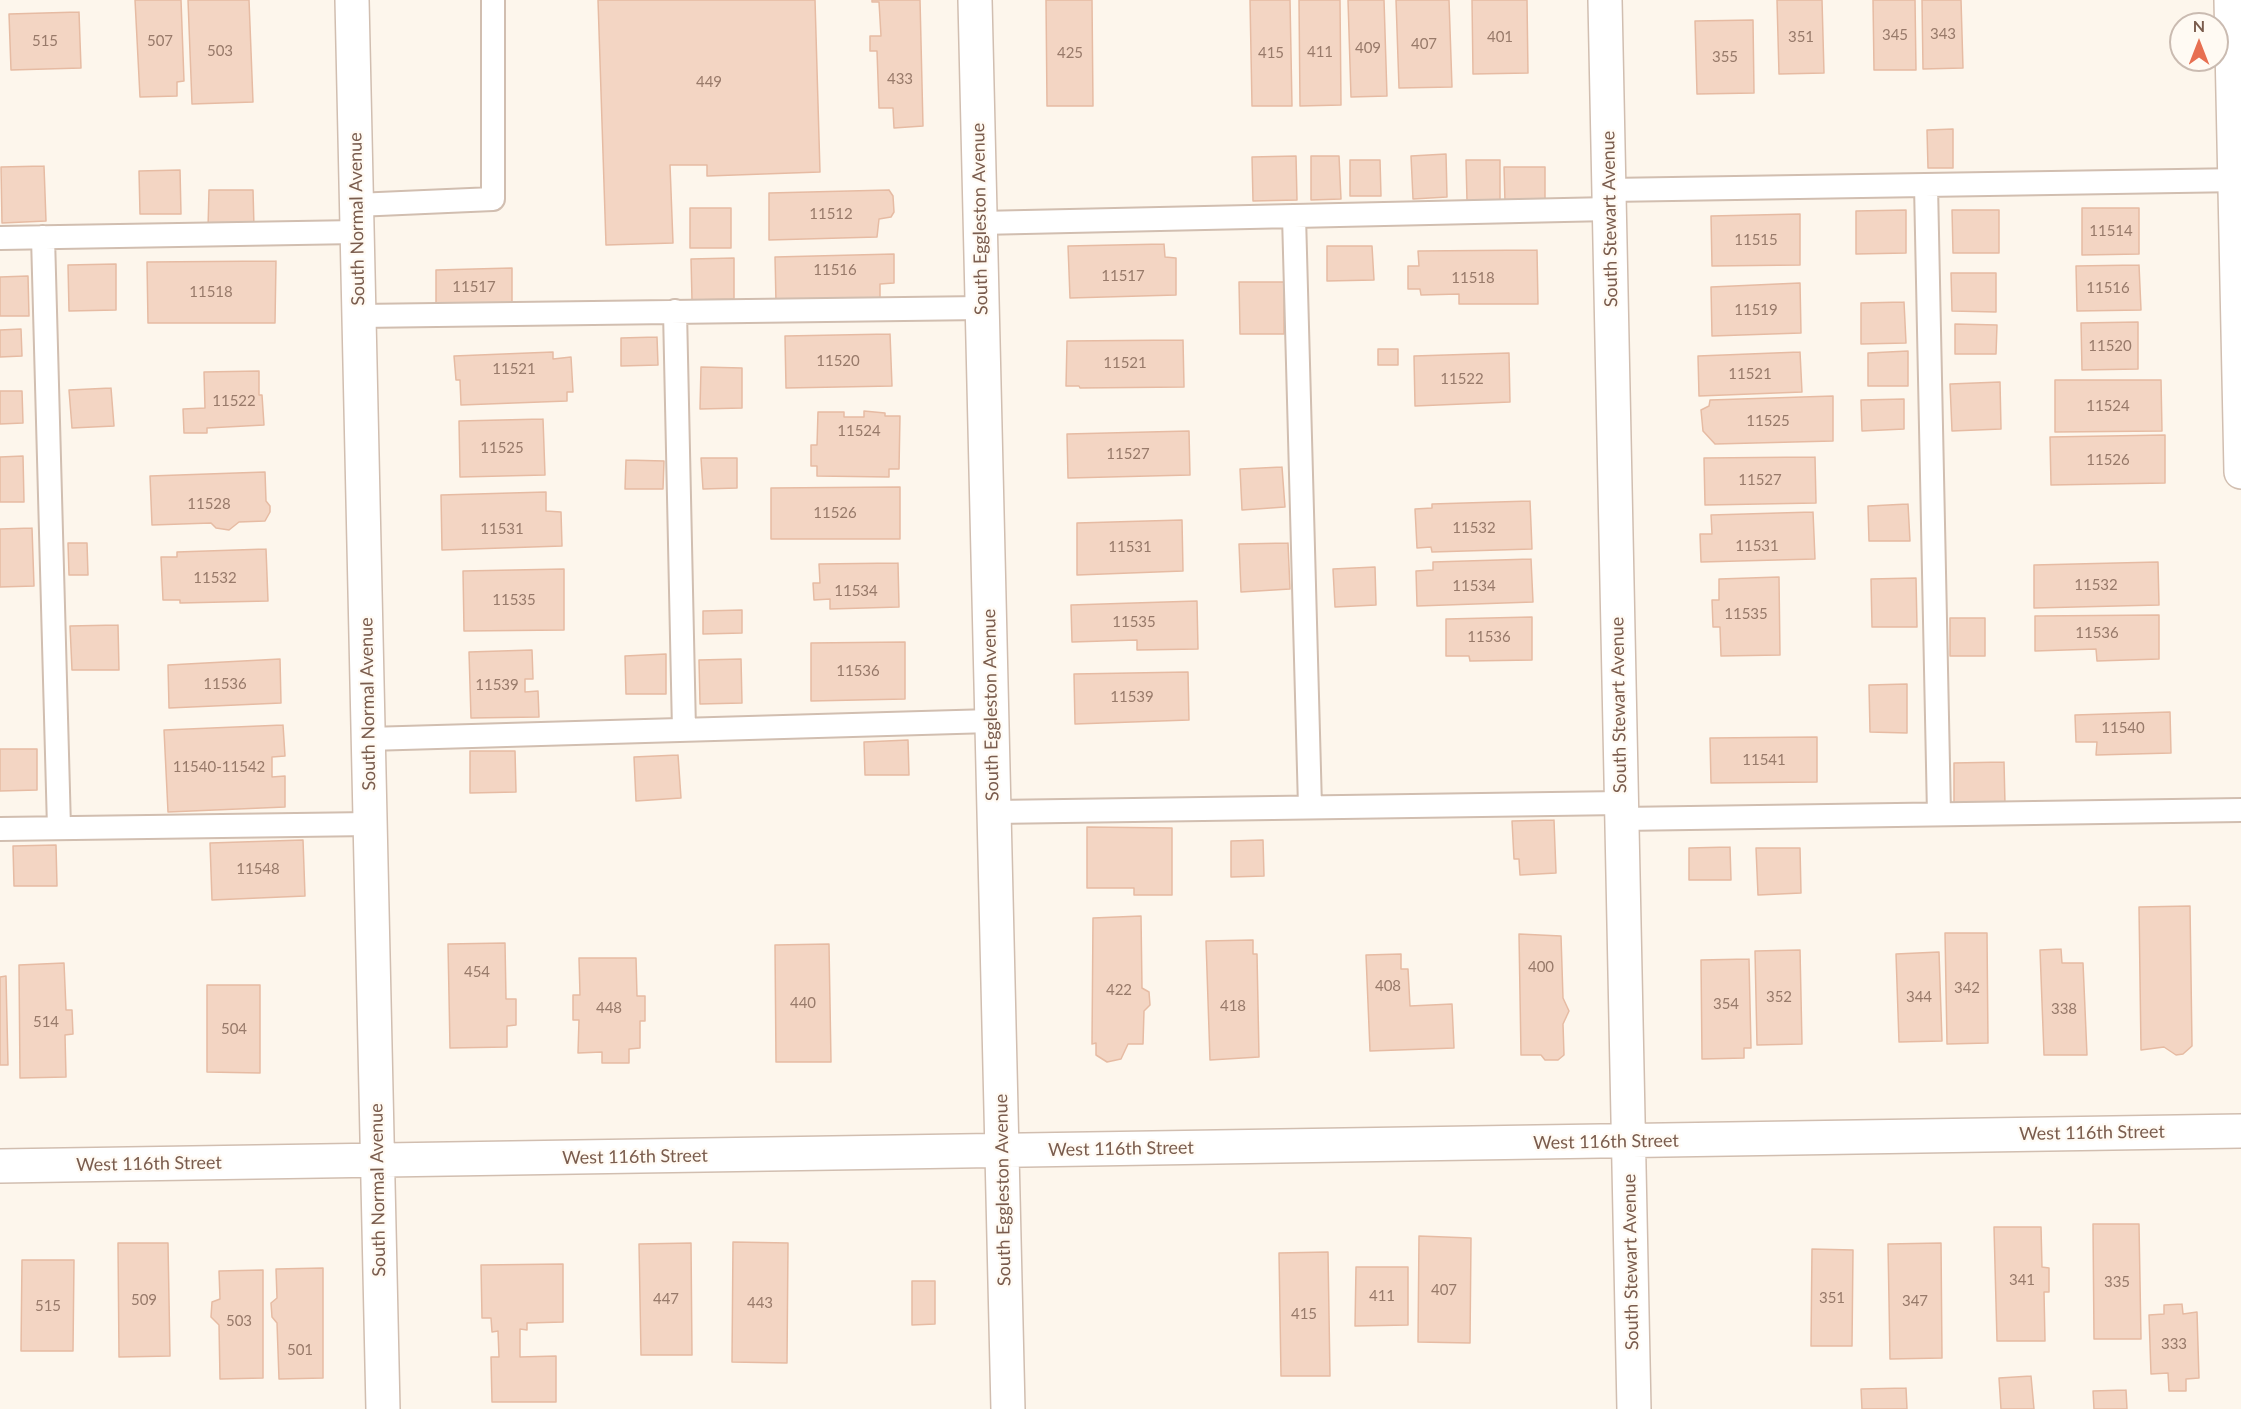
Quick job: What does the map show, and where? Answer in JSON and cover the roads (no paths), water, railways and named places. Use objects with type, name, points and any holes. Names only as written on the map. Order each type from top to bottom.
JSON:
[{"type":"street","name":"South Normal Avenue","points":[[352,0],[383,1409]]},
{"type":"street","name":"South Eggleston Avenue","points":[[975,0],[1008,1409]]},
{"type":"street","name":"South Stewart Avenue","points":[[1605,0],[1634,1409]]},
{"type":"street","points":[[2230,0],[2238,180],[2241,472]]},
{"type":"street","name":"West 116th Street","points":[[0,1166],[2241,1131]]},
{"type":"lane","points":[[0,238],[357,218],[493,199],[493,0]]},
{"type":"lane","points":[[980,223],[1294,216],[1926,185],[2238,180]]},
{"type":"lane","points":[[1926,185],[1938,814]]},
{"type":"lane","points":[[1294,216],[1310,807]]},
{"type":"lane","points":[[43,237],[59,828]]},
{"type":"lane","points":[[359,316],[982,308]]},
{"type":"lane","points":[[675,311],[684,730]]},
{"type":"lane","points":[[368,739],[991,721]]},
{"type":"lane","points":[[994,812],[1310,807],[1938,814],[2241,810]]},
{"type":"lane","points":[[0,829],[370,824]]}]
